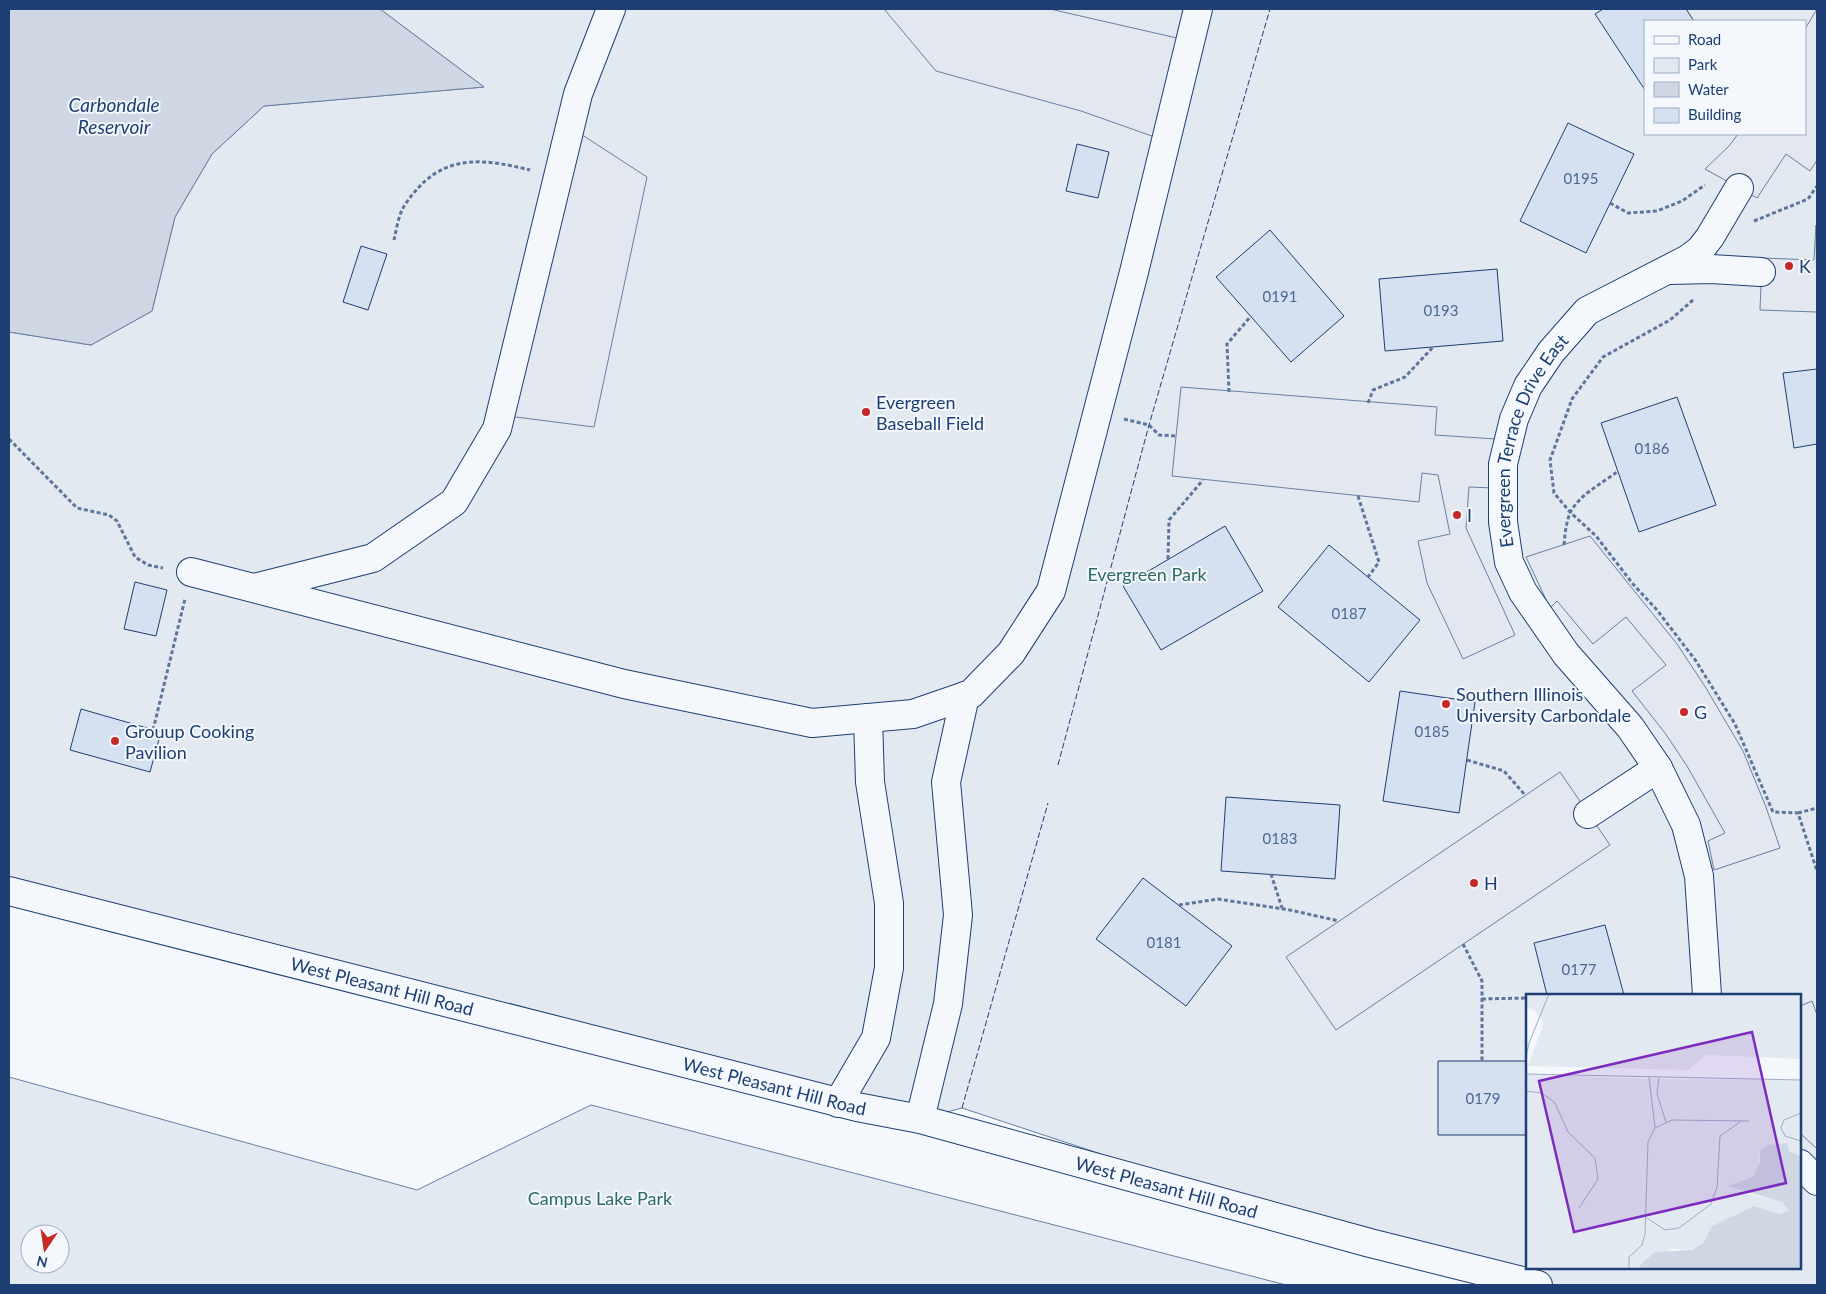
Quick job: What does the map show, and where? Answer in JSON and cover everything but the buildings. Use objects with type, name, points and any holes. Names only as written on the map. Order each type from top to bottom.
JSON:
[{"type":"street","points":[[254,588],[374,558],[454,502],[497,429],[578,94],[611,9]]},
{"type":"street","points":[[191,572],[643,688],[812,723],[913,714],[971,694],[1010,653],[1052,591],[1134,272],[1198,9]]},
{"type":"street","name":"Evergreen Terrace Drive East","points":[[1707,994],[1699,876],[1686,825],[1658,768],[1630,727],[1566,654],[1523,592],[1510,562],[1503,522],[1503,464],[1514,419],[1528,386],[1551,352],[1587,312],[1688,259],[1700,250],[1739,188]]},
{"type":"street","points":[[1664,270],[1711,269],[1761,272]]},
{"type":"street","points":[[920,1119],[948,1004],[958,915],[946,782],[965,696]]},
{"type":"street","points":[[838,1102],[876,1038],[890,968],[889,902],[870,782],[868,718]]},
{"type":"street","points":[[1588,814],[1658,768]]},
{"type":"street","name":"West Pleasant Hill Road","points":[[9,891],[838,1102],[920,1119],[1370,1244],[1538,1285]]},
{"type":"street","points":[[1801,1165],[1817,1181]]},
{"type":"path","points":[[394,240],[402,210],[411,196],[437,172],[458,163],[476,161],[497,162],[558,176]]},
{"type":"path","points":[[1610,203],[1628,213],[1658,211],[1682,201],[1710,181]]},
{"type":"path","points":[[1748,224],[1808,199],[1817,186]]},
{"type":"path","points":[[1711,269],[1698,295],[1670,320],[1602,357],[1572,399],[1550,460],[1554,493],[1570,512],[1596,536],[1633,584],[1662,616],[1696,661],[1735,724],[1773,812],[1798,813],[1817,808]]},
{"type":"path","points":[[1229,392],[1227,344],[1251,316]]},
{"type":"path","points":[[1368,403],[1373,390],[1405,377],[1432,347]]},
{"type":"path","points":[[1097,414],[1149,425],[1159,435],[1176,436]]},
{"type":"path","points":[[9,439],[77,508],[109,514],[117,521],[135,557],[148,565],[191,572],[153,730]]},
{"type":"path","points":[[1564,544],[1570,512],[1587,493],[1618,472]]},
{"type":"path","points":[[1168,559],[1169,520],[1203,480]]},
{"type":"path","points":[[1358,496],[1379,562],[1368,577]]},
{"type":"path","points":[[1466,760],[1504,771],[1525,795]]},
{"type":"path","points":[[1798,813],[1817,871]]},
{"type":"path","points":[[1271,874],[1282,908]]},
{"type":"path","points":[[1179,905],[1218,899],[1282,908],[1339,922]]},
{"type":"path","points":[[1463,944],[1482,981],[1482,1061]]},
{"type":"path","points":[[1482,999],[1526,998]]},
{"type":"green space","name":"Evergreen Park","points":[[380,9],[1817,9],[1817,1285],[1538,1285],[1370,1243],[962,1108],[920,1119],[9,891],[9,332],[91,345],[152,311],[175,217],[212,154],[264,106],[484,87]]},
{"type":"green space","name":"Campus Lake Park","points":[[9,1077],[417,1190],[591,1105],[1286,1285],[9,1285]]},
{"type":"shaded area","points":[[884,9],[1050,9],[1190,41],[1166,141],[1081,111],[936,71]]},
{"type":"shaded area","points":[[1817,9],[1817,160],[1810,171],[1786,154],[1757,198],[1705,169],[1729,146],[1737,135],[1806,135],[1806,27]]},
{"type":"shaded area","points":[[570,127],[647,177],[594,427],[500,415]]},
{"type":"shaded area","name":"K","points":[[1816,225],[1817,312],[1760,310],[1762,258],[1814,260]]},
{"type":"shaded area","name":"I","points":[[1181,387],[1437,407],[1435,435],[1496,439],[1494,488],[1469,487],[1466,528],[1515,635],[1463,659],[1427,583],[1418,541],[1450,534],[1438,475],[1422,473],[1419,502],[1172,476]]},
{"type":"shaded area","name":"G","points":[[1590,536],[1677,644],[1706,688],[1743,751],[1766,807],[1780,848],[1714,870],[1708,841],[1725,833],[1687,766],[1665,733],[1632,691],[1666,665],[1626,617],[1593,644],[1557,601],[1550,608],[1526,557]]},
{"type":"shaded area","name":"H","points":[[1560,772],[1610,845],[1336,1030],[1286,957]]},
{"type":"shaded area","points":[[1812,1001],[1817,1015],[1817,1149],[1801,1134],[1801,1006]]},
{"type":"water","name":"Carbondale Reservoir","points":[[9,9],[380,9],[484,87],[264,106],[212,154],[175,217],[152,311],[91,345],[9,332]]},
{"type":"fence","points":[[1058,765],[1149,425],[1270,9]]},
{"type":"fence","points":[[962,1108],[1048,803]]},
{"type":"place","name":"K","points":[[1789,266]]},
{"type":"place","name":"Evergreen Baseball Field","points":[[866,412]]},
{"type":"place","name":"I","points":[[1457,515]]},
{"type":"place","name":"Southern Illinois University Carbondale","points":[[1446,704]]},
{"type":"place","name":"G","points":[[1684,712]]},
{"type":"place","name":"Grouup Cooking Pavilion","points":[[115,741]]},
{"type":"place","name":"H","points":[[1474,883]]}]
